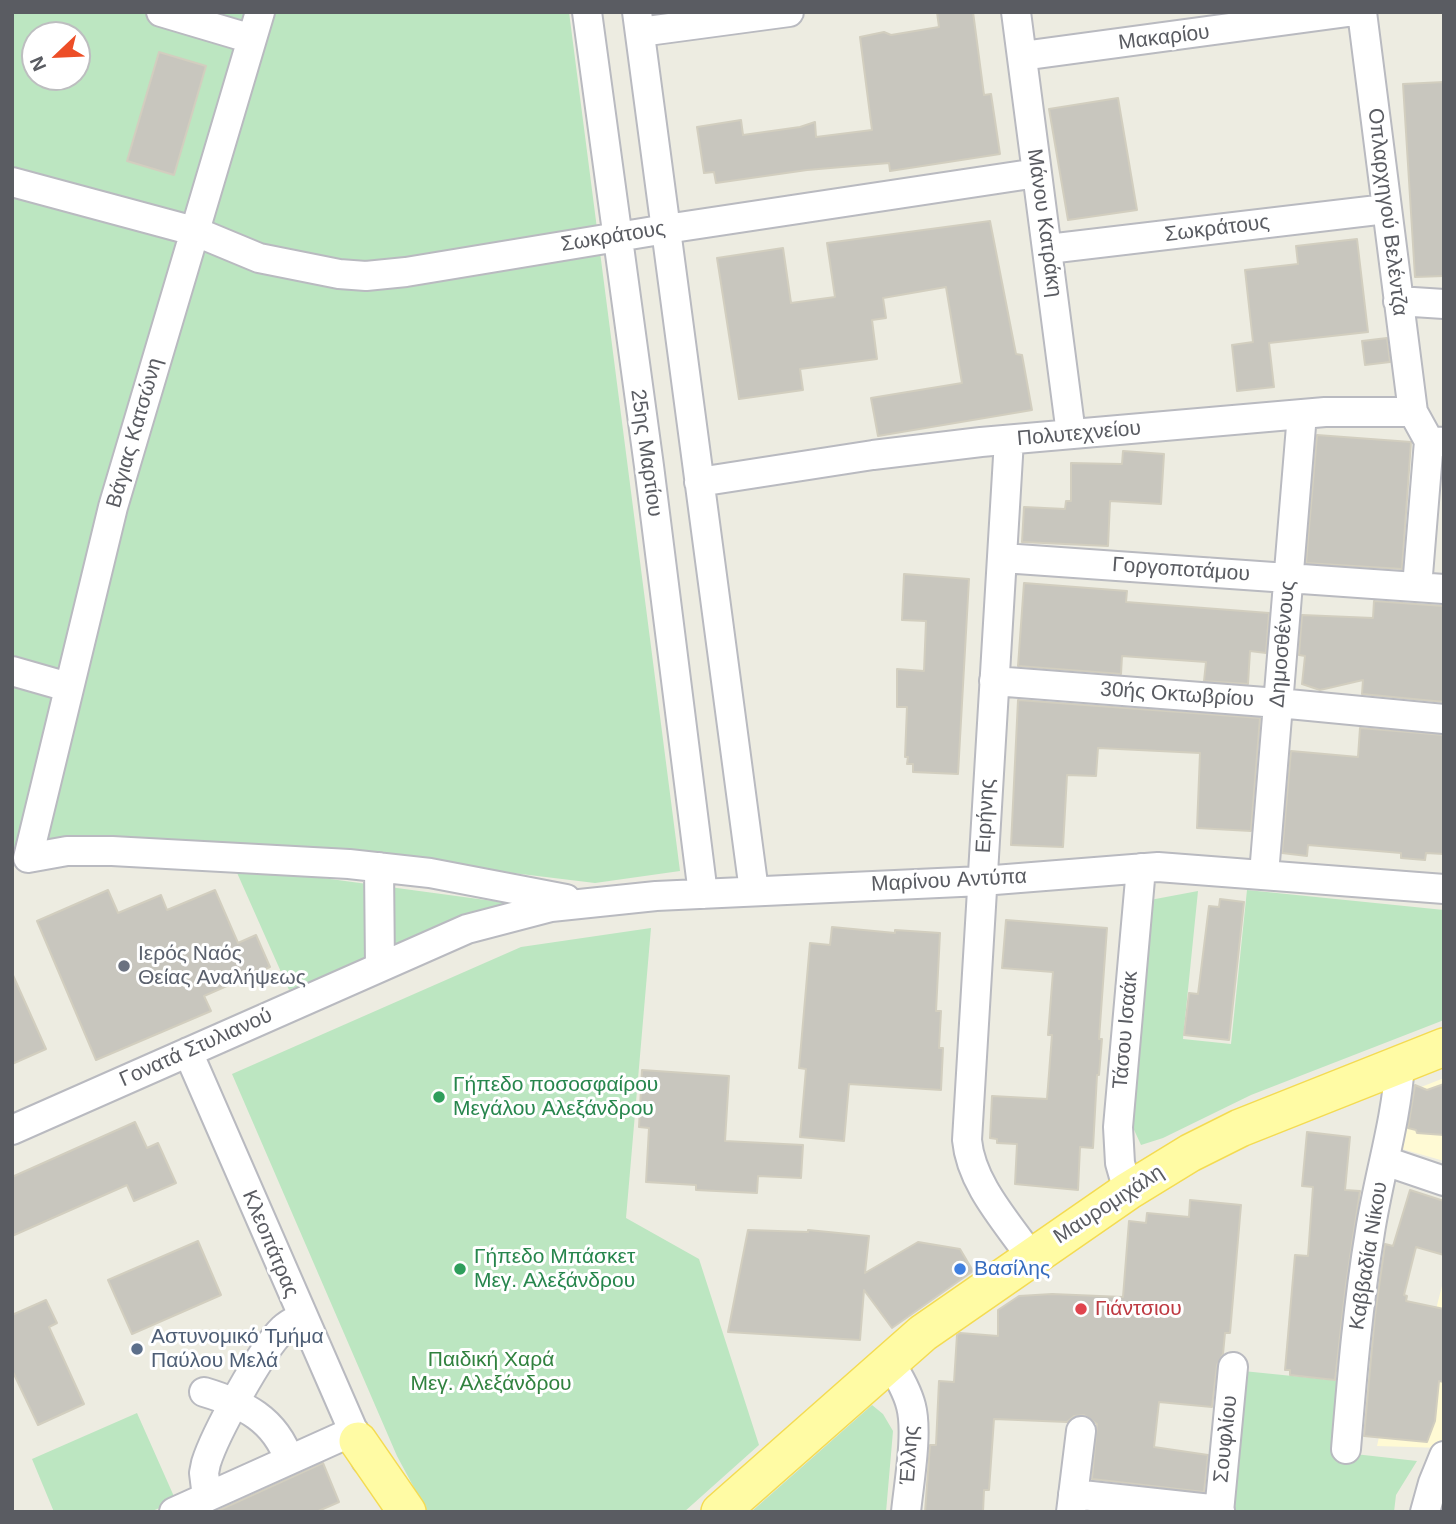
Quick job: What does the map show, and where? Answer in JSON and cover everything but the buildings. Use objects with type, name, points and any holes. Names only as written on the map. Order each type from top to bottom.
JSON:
[{"type":"main road","name":"Μαυρομιχάλη","points":[[720,1512],[923,1333],[1128,1191],[1190,1153],[1240,1128],[1444,1047]]},
{"type":"main road","points":[[356,1436],[407,1512]]},
{"type":"street","points":[[161,12],[256,25]]},
{"type":"street","name":"25ης Μαρτίου","points":[[587,12],[703,894]]},
{"type":"street","points":[[754,891],[638,22],[789,12]]},
{"type":"street","name":"Μάνου Κατράκη","points":[[1016,12],[1071,434]]},
{"type":"street","name":"Μακαρίου","points":[[1022,56],[1348,12]]},
{"type":"street","name":"Οπλαρχηγού Βελέντζα","points":[[1362,12],[1413,412]]},
{"type":"street","name":"Βάγιας Κατσώνη","points":[[256,25],[113,507],[28,858],[57,852],[100,851],[380,867]]},
{"type":"street","name":"Σωκράτους","points":[[12,182],[194,231],[259,258],[339,274],[366,276],[1037,173]]},
{"type":"street","name":"Σωκράτους","points":[[1048,249],[1386,209]]},
{"type":"street","points":[[1398,301],[1444,304]]},
{"type":"street","points":[[1413,412],[1436,441],[1430,588]]},
{"type":"street","name":"Πολυτεχνείου","points":[[699,482],[900,452],[1009,440],[1302,414],[1413,412]]},
{"type":"street","name":"Δημοσθένους","points":[[1264,874],[1302,414]]},
{"type":"street","name":"Ειρήνης","points":[[1009,440],[968,1148],[979,1180],[1031,1257]]},
{"type":"street","name":"Γοργοποτάμου","points":[[1003,558],[1430,588]]},
{"type":"street","points":[[12,671],[68,687]]},
{"type":"street","name":"30ής Οκτωβρίου","points":[[994,681],[1278,702],[1444,719]]},
{"type":"street","points":[[380,967],[380,867],[462,878],[585,903]]},
{"type":"street","name":"Μαρίνου Αντύπα","points":[[457,933],[522,914],[585,903],[754,891],[982,881],[1141,868],[1183,868],[1444,889]]},
{"type":"street","name":"Τάσου Ισαάκ","points":[[1128,1191],[1120,1163],[1118,1126],[1141,868]]},
{"type":"street","name":"Γονατά Στυλιανού","points":[[12,1130],[457,933]]},
{"type":"street","name":"Κλεοπάτρας","points":[[188,1052],[389,1512]]},
{"type":"street","name":"Καββαδία Νίκου","points":[[1346,1449],[1363,1277],[1374,1205],[1396,1108],[1400,1064]]},
{"type":"street","points":[[1385,1161],[1444,1181]]},
{"type":"street","points":[[207,1497],[204,1473],[209,1453],[275,1339],[284,1328],[302,1317]]},
{"type":"street","name":"Έλλης","points":[[889,1361],[904,1386],[912,1410],[913,1434],[906,1512]]},
{"type":"street","name":"Σουφλίου","points":[[1220,1511],[1234,1367]]},
{"type":"street","points":[[204,1392],[253,1412],[270,1426],[284,1446],[289,1460]]},
{"type":"street","points":[[1081,1431],[1072,1503],[1220,1511]]},
{"type":"street","points":[[174,1512],[289,1460],[356,1436]]},
{"type":"street","points":[[1432,1505],[1444,1456]]},
{"type":"shaded area","points":[[1444,1078],[1444,1161],[1395,1147],[1411,1091]]},
{"type":"shaded area","points":[[1444,1278],[1444,1512],[1438,1512],[1442,1448],[1377,1446],[1394,1369],[1433,1321]]},
{"type":"green space","points":[[12,12],[569,12],[680,871],[595,883],[381,857],[25,845],[12,850]]},
{"type":"green space","points":[[234,866],[508,903],[289,990]]},
{"type":"green space","points":[[1247,890],[1444,910],[1444,1020],[1251,1095],[1163,1138],[1141,1145],[1130,1121],[1150,900],[1198,891],[1183,1039],[1231,1044]]},
{"type":"green space","name":"Παιδική Χαρά Μεγ. Αλεξάνδρου","points":[[651,928],[626,1218],[699,1259],[759,1445],[684,1512],[427,1512],[397,1456],[232,1074],[521,947]]},
{"type":"green space","points":[[1243,1371],[1342,1381],[1337,1452],[1417,1461],[1396,1495],[1394,1512],[1229,1512]]},
{"type":"green space","points":[[872,1405],[883,1414],[893,1431],[886,1512],[751,1512]]},
{"type":"green space","points":[[137,1413],[176,1501],[150,1512],[54,1512],[32,1459]]},
{"type":"place","name":"Ιερός Ναός Θείας Αναλήψεως","points":[[124,966]]},
{"type":"place","name":"Γήπεδο ποσοσφαίρου Μεγάλου Αλεξάνδρου","points":[[439,1097]]},
{"type":"place","name":"Γήπεδο Μπάσκετ Μεγ. Αλεξάνδρου","points":[[460,1269]]},
{"type":"place","name":"Βασίλης","points":[[960,1269]]},
{"type":"place","name":"Γιάντσιου","points":[[1081,1309]]},
{"type":"place","name":"Αστυνομικό Τμήμα Παύλου Μελά","points":[[137,1349]]}]
